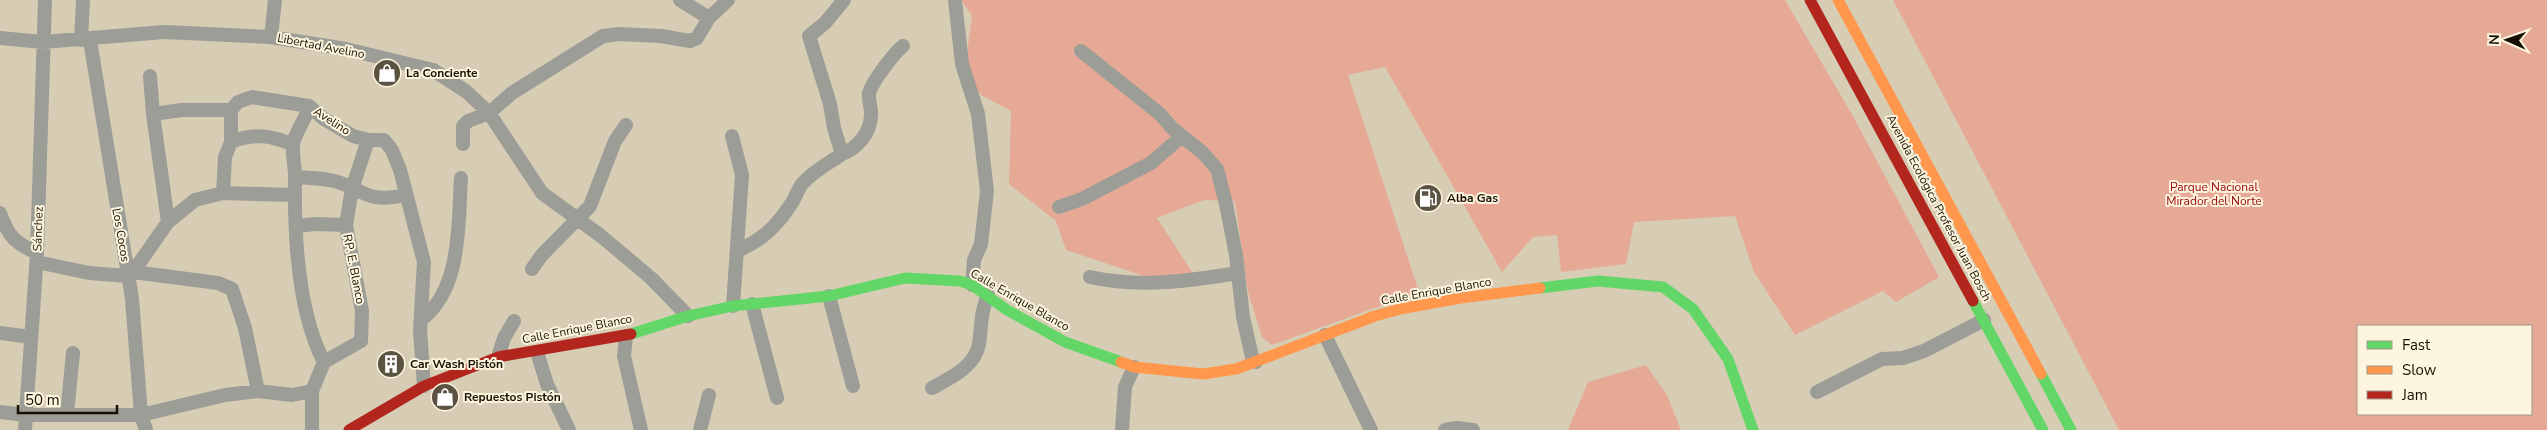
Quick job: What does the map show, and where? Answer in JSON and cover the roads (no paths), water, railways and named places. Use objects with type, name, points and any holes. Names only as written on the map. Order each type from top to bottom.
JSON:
[{"type":"street","name":"Sánchez","points":[[25,430],[37,257],[45,0]]},
{"type":"street","name":"Los Cocos","points":[[83,0],[86,40],[131,274],[142,415],[146,430]]},
{"type":"street","points":[[271,37],[274,0]]},
{"type":"street","points":[[680,0],[709,18]]},
{"type":"street","points":[[463,144],[464,126],[468,121],[490,113],[512,93],[603,36],[619,34],[661,36],[690,42],[697,38],[709,18],[728,0]]},
{"type":"street","points":[[842,154],[834,128],[830,104],[809,36],[826,23],[844,0]]},
{"type":"street","points":[[955,0],[962,64],[978,114],[987,191],[981,244],[974,260],[972,286]]},
{"type":"street","name":"Avenida Ecológica Profesor Juan Bosch","points":[[1810,0],[2043,430]]},
{"type":"street","name":"Avenida Ecológica Profesor Juan Bosch","points":[[1838,0],[2071,430]]},
{"type":"street","name":"Libertad Avelino","points":[[0,38],[43,42],[86,40],[164,32],[271,37],[346,49],[433,70],[467,92],[490,113],[542,193],[651,278],[688,316]]},
{"type":"street","points":[[737,251],[755,243],[770,232],[794,200],[800,185],[817,169],[853,149],[860,143],[871,117],[869,95],[872,85],[903,46]]},
{"type":"street","points":[[1081,51],[1160,114],[1182,136],[1203,153],[1217,169],[1226,204],[1243,317],[1252,357],[1256,362]]},
{"type":"street","points":[[150,76],[153,114],[168,222]]},
{"type":"street","name":"Avelino","points":[[153,114],[235,106],[252,97],[310,106],[324,119],[353,136],[368,140],[384,140],[392,150],[405,195]]},
{"type":"street","points":[[223,193],[225,157],[231,142],[235,106]]},
{"type":"street","points":[[310,106],[293,146],[298,268],[306,314],[316,346],[324,362],[312,390],[312,430]]},
{"type":"street","points":[[532,269],[560,235],[578,220],[590,206],[615,141],[626,125]]},
{"type":"street","points":[[231,142],[245,136],[261,136],[278,138],[293,146]]},
{"type":"street","points":[[732,136],[742,175],[733,306]]},
{"type":"street","points":[[1059,208],[1082,199],[1151,163],[1182,136]]},
{"type":"street","name":"RP. E. Blanco","points":[[324,362],[361,341],[362,311],[346,225],[352,189],[368,140]]},
{"type":"street","points":[[295,177],[336,181],[383,200],[405,195],[424,262],[422,320],[424,386]]},
{"type":"street","points":[[422,320],[431,313],[446,288],[452,269],[458,225],[461,178]]},
{"type":"street","points":[[131,274],[168,222],[196,200],[223,193],[294,195]]},
{"type":"street","points":[[0,213],[5,227],[18,244],[37,257],[88,273],[131,274],[218,283],[232,289],[245,328],[258,391]]},
{"type":"street","points":[[297,226],[315,224],[346,225]]},
{"type":"street","points":[[1090,277],[1106,280],[1158,283],[1238,274]]},
{"type":"street","name":"Calle Enrique Blanco","points":[[349,430],[424,386],[498,357],[626,336],[688,316],[733,306],[829,296],[905,278],[960,281],[988,295],[1007,310],[1065,342],[1134,367],[1204,374],[1236,369],[1400,309],[1461,298],[1598,281],[1663,288],[1693,309],[1728,359],[1753,430]]},
{"type":"street","points":[[932,388],[957,375],[976,353],[981,310],[988,295]]},
{"type":"street","points":[[829,296],[852,386]]},
{"type":"street","points":[[752,304],[777,398]]},
{"type":"street","points":[[498,357],[504,338],[514,320]]},
{"type":"street","points":[[1817,392],[1882,359],[1903,358],[1924,351],[1984,320]]},
{"type":"street","points":[[0,333],[31,337]]},
{"type":"street","points":[[1325,335],[1371,430]]},
{"type":"street","points":[[626,336],[624,356],[641,430]]},
{"type":"street","points":[[537,352],[547,384],[568,430]]},
{"type":"street","points":[[68,414],[73,353]]},
{"type":"street","points":[[1122,430],[1125,387],[1134,367]]},
{"type":"street","points":[[0,412],[26,415],[142,415],[225,395],[258,391],[292,395],[312,390]]},
{"type":"street","points":[[700,430],[708,395]]},
{"type":"street","points":[[1445,430],[1457,428],[1473,430]]},
{"type":"place","name":"La Conciente","points":[[387,73]]},
{"type":"place","name":"Alba Gas","points":[[1428,198]]},
{"type":"place","name":"Car Wash Pistón","points":[[391,364]]},
{"type":"place","name":"Repuestos Pistón","points":[[445,397]]},
{"type":"park label","name":"Parque Nacional Mirador del Norte","points":[[2214,194]]}]
